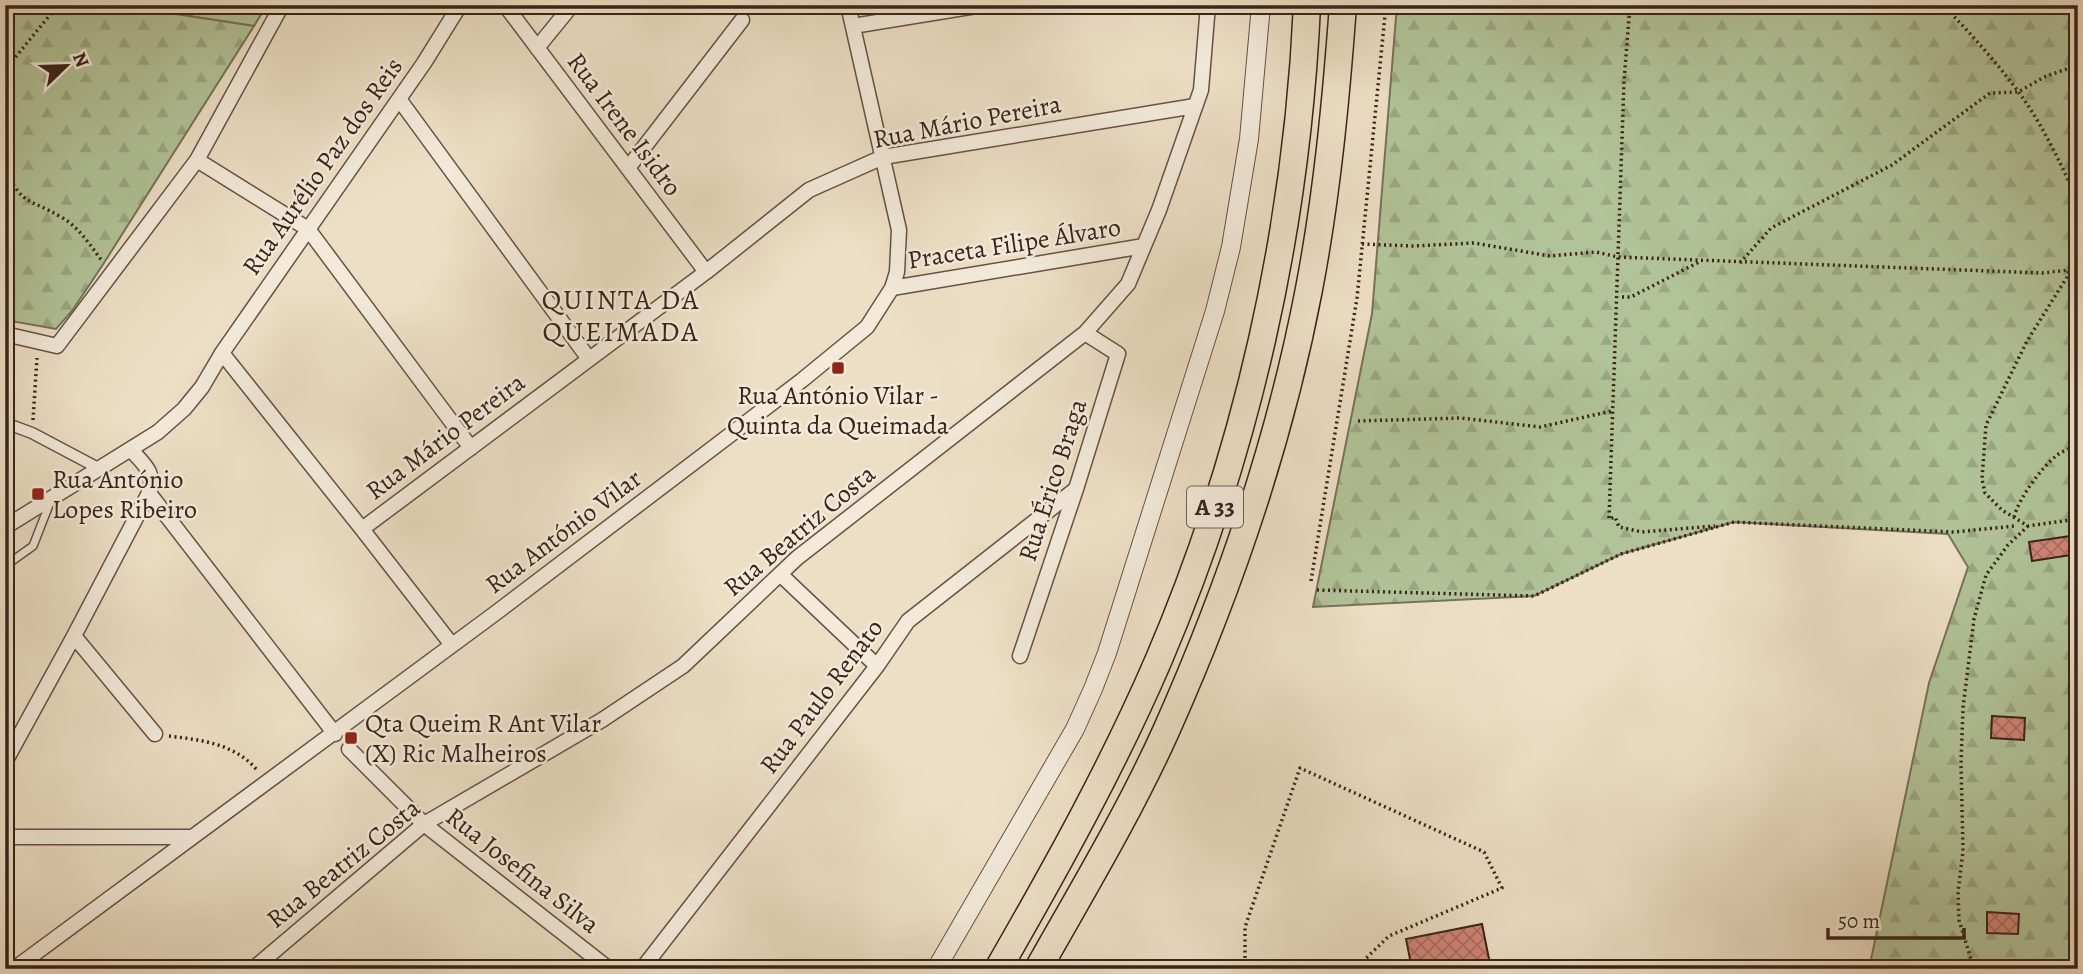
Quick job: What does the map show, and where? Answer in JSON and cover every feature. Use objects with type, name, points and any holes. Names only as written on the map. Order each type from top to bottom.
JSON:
[{"type":"highway","points":[[1183,599],[1258,292],[1283,124],[1292,5]]},
{"type":"highway","name":"A 33","points":[[998,969],[1101,783],[1154,670],[1183,599],[1225,478],[1264,331],[1290,184],[1307,5]]},
{"type":"highway","name":"A 33","points":[[1038,969],[1094,872],[1165,733],[1202,647],[1255,501],[1309,290],[1332,140],[1343,5]]},
{"type":"street","points":[[5,334],[57,345],[197,159],[282,5]]},
{"type":"street","name":"Rua Aurélio Paz dos Reis","points":[[222,353],[399,99],[460,5]]},
{"type":"street","name":"Rua Irene Isidro","points":[[505,5],[706,272]]},
{"type":"street","points":[[537,48],[572,5]]},
{"type":"street","name":"Rua António Vilar","points":[[14,969],[335,734],[867,327],[892,288],[897,272],[899,230],[848,5]]},
{"type":"street","points":[[853,26],[982,5]]},
{"type":"street","name":"Rua Beatriz Costa","points":[[253,969],[424,824],[602,720],[684,666],[780,574],[840,523],[1085,333],[1128,284],[1144,246],[1200,90],[1208,5]]},
{"type":"street","points":[[936,969],[1075,729],[1107,653],[1203,353],[1231,247],[1249,139],[1261,5]]},
{"type":"street","points":[[628,168],[742,20]]},
{"type":"street","points":[[399,99],[589,359]]},
{"type":"street","name":"Rua Mário Pereira","points":[[362,529],[706,272],[809,190],[883,157],[1195,106]]},
{"type":"street","points":[[197,159],[309,229],[471,448]]},
{"type":"street","name":"Praceta Filipe Álvaro","points":[[892,288],[1144,246]]},
{"type":"street","name":"Rua Érico Braga","points":[[1020,656],[1118,354],[1085,333]]},
{"type":"street","points":[[5,527],[158,432],[184,409],[202,387],[222,353],[452,645]]},
{"type":"street","points":[[5,423],[32,433],[100,470]]},
{"type":"street","points":[[5,762],[149,493],[151,475],[131,450]]},
{"type":"street","name":"Rua Paulo Renato","points":[[642,969],[877,666],[908,621],[1076,489]]},
{"type":"street","points":[[149,493],[335,734]]},
{"type":"street","points":[[780,574],[877,666]]},
{"type":"street","points":[[74,636],[155,734]]},
{"type":"street","name":"Rua Josefina Silva","points":[[349,749],[424,824],[609,969]]},
{"type":"street","points":[[5,836],[192,837]]},
{"type":"lane","points":[[5,566],[33,546],[51,499]]},
{"type":"path","points":[[5,71],[58,5]]},
{"type":"path","points":[[1311,581],[1357,298],[1386,5]]},
{"type":"path","points":[[1630,5],[1609,519],[1615,517],[1619,527],[1642,532],[1678,527],[1722,526]]},
{"type":"path","points":[[1943,5],[2018,92],[2060,161],[2078,202]]},
{"type":"path","points":[[1740,263],[1771,228],[1892,165],[1990,93],[2018,92],[2044,77],[2075,66]]},
{"type":"path","points":[[5,170],[17,192],[31,203],[63,218],[85,237],[111,274]]},
{"type":"path","points":[[2028,526],[2002,510],[1985,493],[1982,479],[1986,425],[2027,341],[2067,277],[2078,234]]},
{"type":"path","points":[[1363,244],[1412,247],[1474,243],[1550,257],[1596,253],[1618,257],[1740,263],[2042,273],[2068,270]]},
{"type":"path","points":[[1622,297],[1631,297],[1701,261]]},
{"type":"path","points":[[32,433],[37,341]]},
{"type":"path","points":[[1358,421],[1461,418],[1540,426],[1612,411]]},
{"type":"path","points":[[2014,518],[2017,508],[2034,481],[2057,455],[2078,445]]},
{"type":"path","points":[[1974,969],[1959,920],[1958,892],[1963,851],[1963,708],[1974,619],[1986,575],[2008,545],[2028,526],[2078,519]]},
{"type":"path","points":[[1317,590],[1534,596],[1621,554],[1734,522],[1954,532],[2015,526]]},
{"type":"path","points":[[155,734],[220,745],[242,754],[267,783]]},
{"type":"path","points":[[1245,969],[1245,927],[1300,768],[1484,852],[1502,888],[1389,936],[1356,969]]},
{"type":"green space","points":[[5,5],[117,5],[254,26],[102,266],[72,311],[56,329],[5,320]]},
{"type":"green space","points":[[117,5],[267,5],[254,26]]},
{"type":"green space","points":[[1399,5],[2078,5],[2078,969],[1869,969],[1929,683],[1968,567],[1948,534],[1734,522],[1621,554],[1534,596],[1313,607],[1372,314]]},
{"type":"building","points":[[2078,535],[2078,554],[2032,561],[2029,542]]},
{"type":"building","points":[[1992,716],[2025,718],[2024,740],[1991,738]]},
{"type":"building","points":[[1987,912],[2019,914],[2018,934],[1987,933]]},
{"type":"building","points":[[1482,924],[1490,964],[1466,969],[1412,969],[1406,939]]},
{"type":"place","name":"Rua António Vilar - Quinta da Queimada","points":[[838,368]]},
{"type":"place","name":"Rua António Lopes Ribeiro","points":[[38,494]]},
{"type":"place","name":"Qta Queim R Ant Vilar (X) Ric Malheiros","points":[[351,738]]},
{"type":"district","name":"QUINTA DA QUEIMADA","points":[[621,315]]}]
